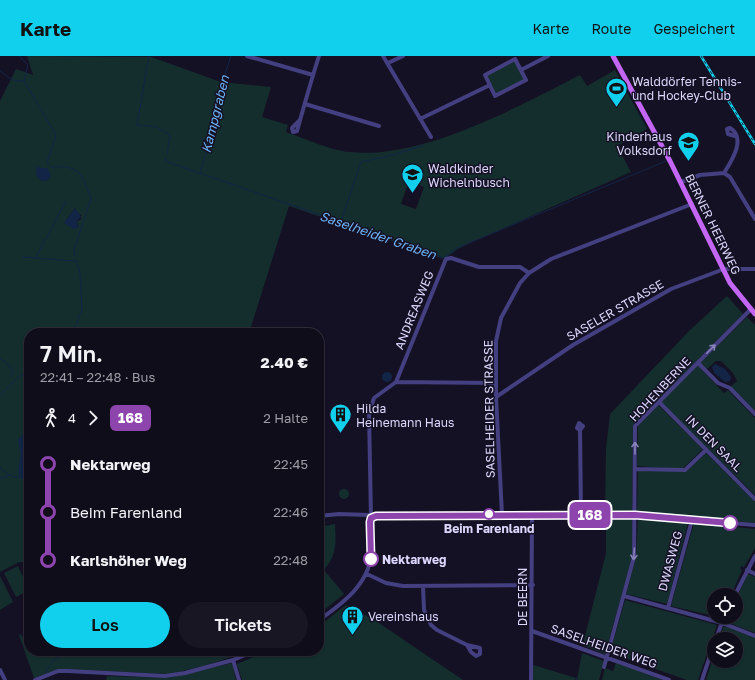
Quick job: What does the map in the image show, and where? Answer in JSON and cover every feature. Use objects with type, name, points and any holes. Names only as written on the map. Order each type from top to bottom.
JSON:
[{"type":"main road","name":"BERNER HEERWEG","points":[[613,56],[681,182],[734,290],[753,312]]},
{"type":"street","points":[[247,56],[313,75]]},
{"type":"street","points":[[300,120],[318,56]]},
{"type":"street","points":[[383,56],[431,137]]},
{"type":"street","points":[[388,64],[403,56]]},
{"type":"street","points":[[521,70],[548,56]]},
{"type":"street","points":[[515,59],[521,70],[526,80],[495,96],[485,75],[515,59]]},
{"type":"street","points":[[420,119],[490,85]]},
{"type":"street","points":[[305,104],[379,126]]},
{"type":"street","points":[[724,173],[736,153],[737,146],[735,136]]},
{"type":"street","points":[[681,182],[700,175],[724,173],[730,177],[755,219]]},
{"type":"street","name":"SASELHEIDER STRASSE","points":[[502,515],[496,397],[496,341],[501,318],[520,283],[529,273],[551,259],[692,204]]},
{"type":"street","name":"ANDREASWEG","points":[[396,382],[446,259],[451,258],[479,267],[520,267],[529,273]]},
{"type":"street","name":"SASELER STRASSE","points":[[496,397],[573,346],[671,289],[724,269],[755,270]]},
{"type":"street","name":"HOHENBERNE","points":[[604,667],[634,557],[635,426],[698,363],[753,312]]},
{"type":"street","points":[[698,363],[718,383],[730,388],[755,414]]},
{"type":"street","points":[[324,616],[350,595],[366,574],[372,556],[370,524],[370,408],[378,394],[396,382],[496,383]]},
{"type":"street","name":"IN DEN SAAL","points":[[659,402],[755,499]]},
{"type":"street","points":[[580,430],[581,515]]},
{"type":"street","points":[[635,469],[685,470],[706,450]]},
{"type":"street","points":[[324,516],[339,514],[371,516],[432,514],[635,515],[755,525]]},
{"type":"street","name":"DE BEERN","points":[[531,680],[533,585],[532,515]]},
{"type":"street","name":"DWASWEG","points":[[668,608],[692,520]]},
{"type":"street","points":[[738,588],[755,556]]},
{"type":"street","points":[[747,570],[755,574]]},
{"type":"street","points":[[366,574],[386,583],[403,586],[533,585]]},
{"type":"street","points":[[423,586],[424,610],[430,625],[467,645]]},
{"type":"street","points":[[624,596],[707,619]]},
{"type":"street","points":[[725,624],[755,636]]},
{"type":"street","name":"SASELHEIDER WEG","points":[[532,632],[669,680]]},
{"type":"street","points":[[35,680],[58,671],[165,676],[185,673],[243,656]]},
{"type":"street","points":[[233,660],[239,680]]},
{"type":"street","points":[[702,680],[707,665]]},
{"type":"street","points":[[0,670],[5,680]]},
{"type":"green space","points":[[27,56],[151,57],[221,82],[271,87],[262,117],[288,125],[286,132],[327,147],[349,152],[377,152],[407,148],[438,140],[498,116],[580,75],[587,86],[615,70],[647,129],[617,146],[631,172],[470,243],[444,259],[289,206],[251,328],[24,328],[24,562],[19,562],[0,572],[0,101],[16,69],[33,75]],"holes":[[[409,181],[424,187],[416,209],[401,204]],[[75,208],[77,213],[81,215],[81,219],[76,222],[79,226],[66,220]]]},
{"type":"green space","points":[[515,60],[525,80],[496,95],[485,75]]},
{"type":"green space","points":[[727,296],[743,314],[633,425],[632,512],[605,512],[606,449],[610,414],[689,331]]},
{"type":"green space","points":[[747,317],[755,325],[755,411],[731,386],[737,381],[733,373],[721,361],[716,361],[707,369],[700,363]]},
{"type":"green space","points":[[697,365],[724,393],[728,390],[755,418],[755,495],[661,402]]},
{"type":"green space","points":[[658,405],[703,449],[682,469],[637,466],[638,426]]},
{"type":"green space","points":[[706,453],[755,502],[755,523],[637,511],[638,471],[687,471]]},
{"type":"green space","points":[[342,489],[346,489],[349,494],[346,499],[342,499],[339,496],[339,492]]},
{"type":"green space","points":[[631,517],[632,558],[605,654],[584,646],[583,644],[606,553],[606,518]]},
{"type":"green space","points":[[638,518],[688,523],[667,604],[626,594],[636,557]]},
{"type":"green space","points":[[694,523],[755,529],[755,548],[744,567],[741,566],[740,569],[742,570],[734,588],[707,588],[707,614],[671,606]]},
{"type":"green space","points":[[335,524],[336,537],[333,554],[324,570],[324,526]]},
{"type":"green space","points":[[18,566],[24,579],[24,593],[16,597],[4,573]]},
{"type":"green space","points":[[324,570],[344,594],[324,610]]},
{"type":"green space","points":[[748,574],[755,577],[755,633],[731,624],[743,624],[743,588],[741,588]]},
{"type":"green space","points":[[0,576],[13,602],[0,610]]},
{"type":"green space","points":[[625,600],[707,622],[707,624],[717,625],[715,632],[707,632],[707,654],[698,680],[687,680],[610,653]]},
{"type":"green space","points":[[346,605],[376,621],[463,680],[242,680],[237,664],[256,656],[324,656],[324,622]]},
{"type":"green space","points":[[724,626],[740,632],[722,632]]},
{"type":"green space","points":[[743,633],[755,638],[755,680],[706,680],[710,668],[743,668]]},
{"type":"green space","points":[[21,634],[22,637],[24,636],[24,649],[19,635]]},
{"type":"green space","points":[[582,653],[604,661],[599,680],[577,680]]},
{"type":"green space","points":[[26,656],[234,656],[207,665],[171,674],[60,669],[34,678]]},
{"type":"green space","points":[[232,663],[236,680],[106,680],[107,676],[168,678]]},
{"type":"green space","points":[[616,663],[662,680],[602,680],[605,668],[613,671]]},
{"type":"green space","points":[[533,665],[576,678],[575,680],[533,680]]},
{"type":"water","points":[[38,166],[40,168],[47,168],[51,175],[47,181],[42,181],[37,177],[36,170]]},
{"type":"water","points":[[75,208],[81,217],[76,222],[79,227],[74,229],[64,223]]},
{"type":"water","points":[[715,364],[725,369],[731,377],[730,381],[725,382],[714,373],[712,367]]},
{"type":"water","points":[[385,372],[389,372],[391,373],[391,381],[385,382],[382,379],[382,375]]},
{"type":"water","points":[[24,434],[24,480],[19,473],[20,454],[18,439]]},
{"type":"waterway","points":[[19,56],[28,65],[24,80]]},
{"type":"waterway","points":[[149,56],[137,125],[157,127],[170,135],[167,154]]},
{"type":"waterway","name":"Kampgraben","points":[[200,173],[226,84],[224,77],[231,56]]},
{"type":"waterway","points":[[0,71],[12,80],[24,81]]},
{"type":"waterway","points":[[24,81],[56,135],[47,162],[52,168],[68,167],[78,172],[84,181],[91,198],[74,250],[75,256]]},
{"type":"waterway","points":[[341,222],[361,162],[389,156],[424,145]]},
{"type":"waterway","name":"Saselheider Graben","points":[[166,157],[165,161],[444,258],[457,248],[666,161]]},
{"type":"waterway","points":[[55,221],[66,201]]},
{"type":"waterway","points":[[36,257],[55,222]]},
{"type":"waterway","points":[[23,257],[76,261]]},
{"type":"waterway","points":[[75,328],[82,309],[80,273],[76,259]]},
{"type":"waterway","points":[[0,358],[9,365],[13,372],[11,377]]},
{"type":"waterway","points":[[0,395],[17,378],[24,374]]},
{"type":"waterway","points":[[0,468],[9,475],[20,478]]},
{"type":"waterway","points":[[0,479],[9,475]]},
{"type":"waterway","points":[[45,673],[53,661],[60,656]]},
{"type":"railway","points":[[701,56],[755,144]]},
{"type":"bus line","name":"168","points":[[371,559],[372,547],[370,520],[376,516],[432,514],[635,515],[730,523]]},
{"type":"place","name":"Walddörfer Tennis- und Hockey-Club","points":[[616,108]]},
{"type":"place","name":"Kinderhaus Volksdorf","points":[[688,162]]},
{"type":"place","name":"Waldkinder Wichelnbusch","points":[[412,194]]},
{"type":"place","name":"Hilda Heinemann Haus","points":[[340,434]]},
{"type":"place","name":"Beim Farenland","points":[[489,514]]},
{"type":"place","name":"Nektarweg","points":[[371,559]]},
{"type":"place","name":"Vereinshaus","points":[[353,636]]}]
